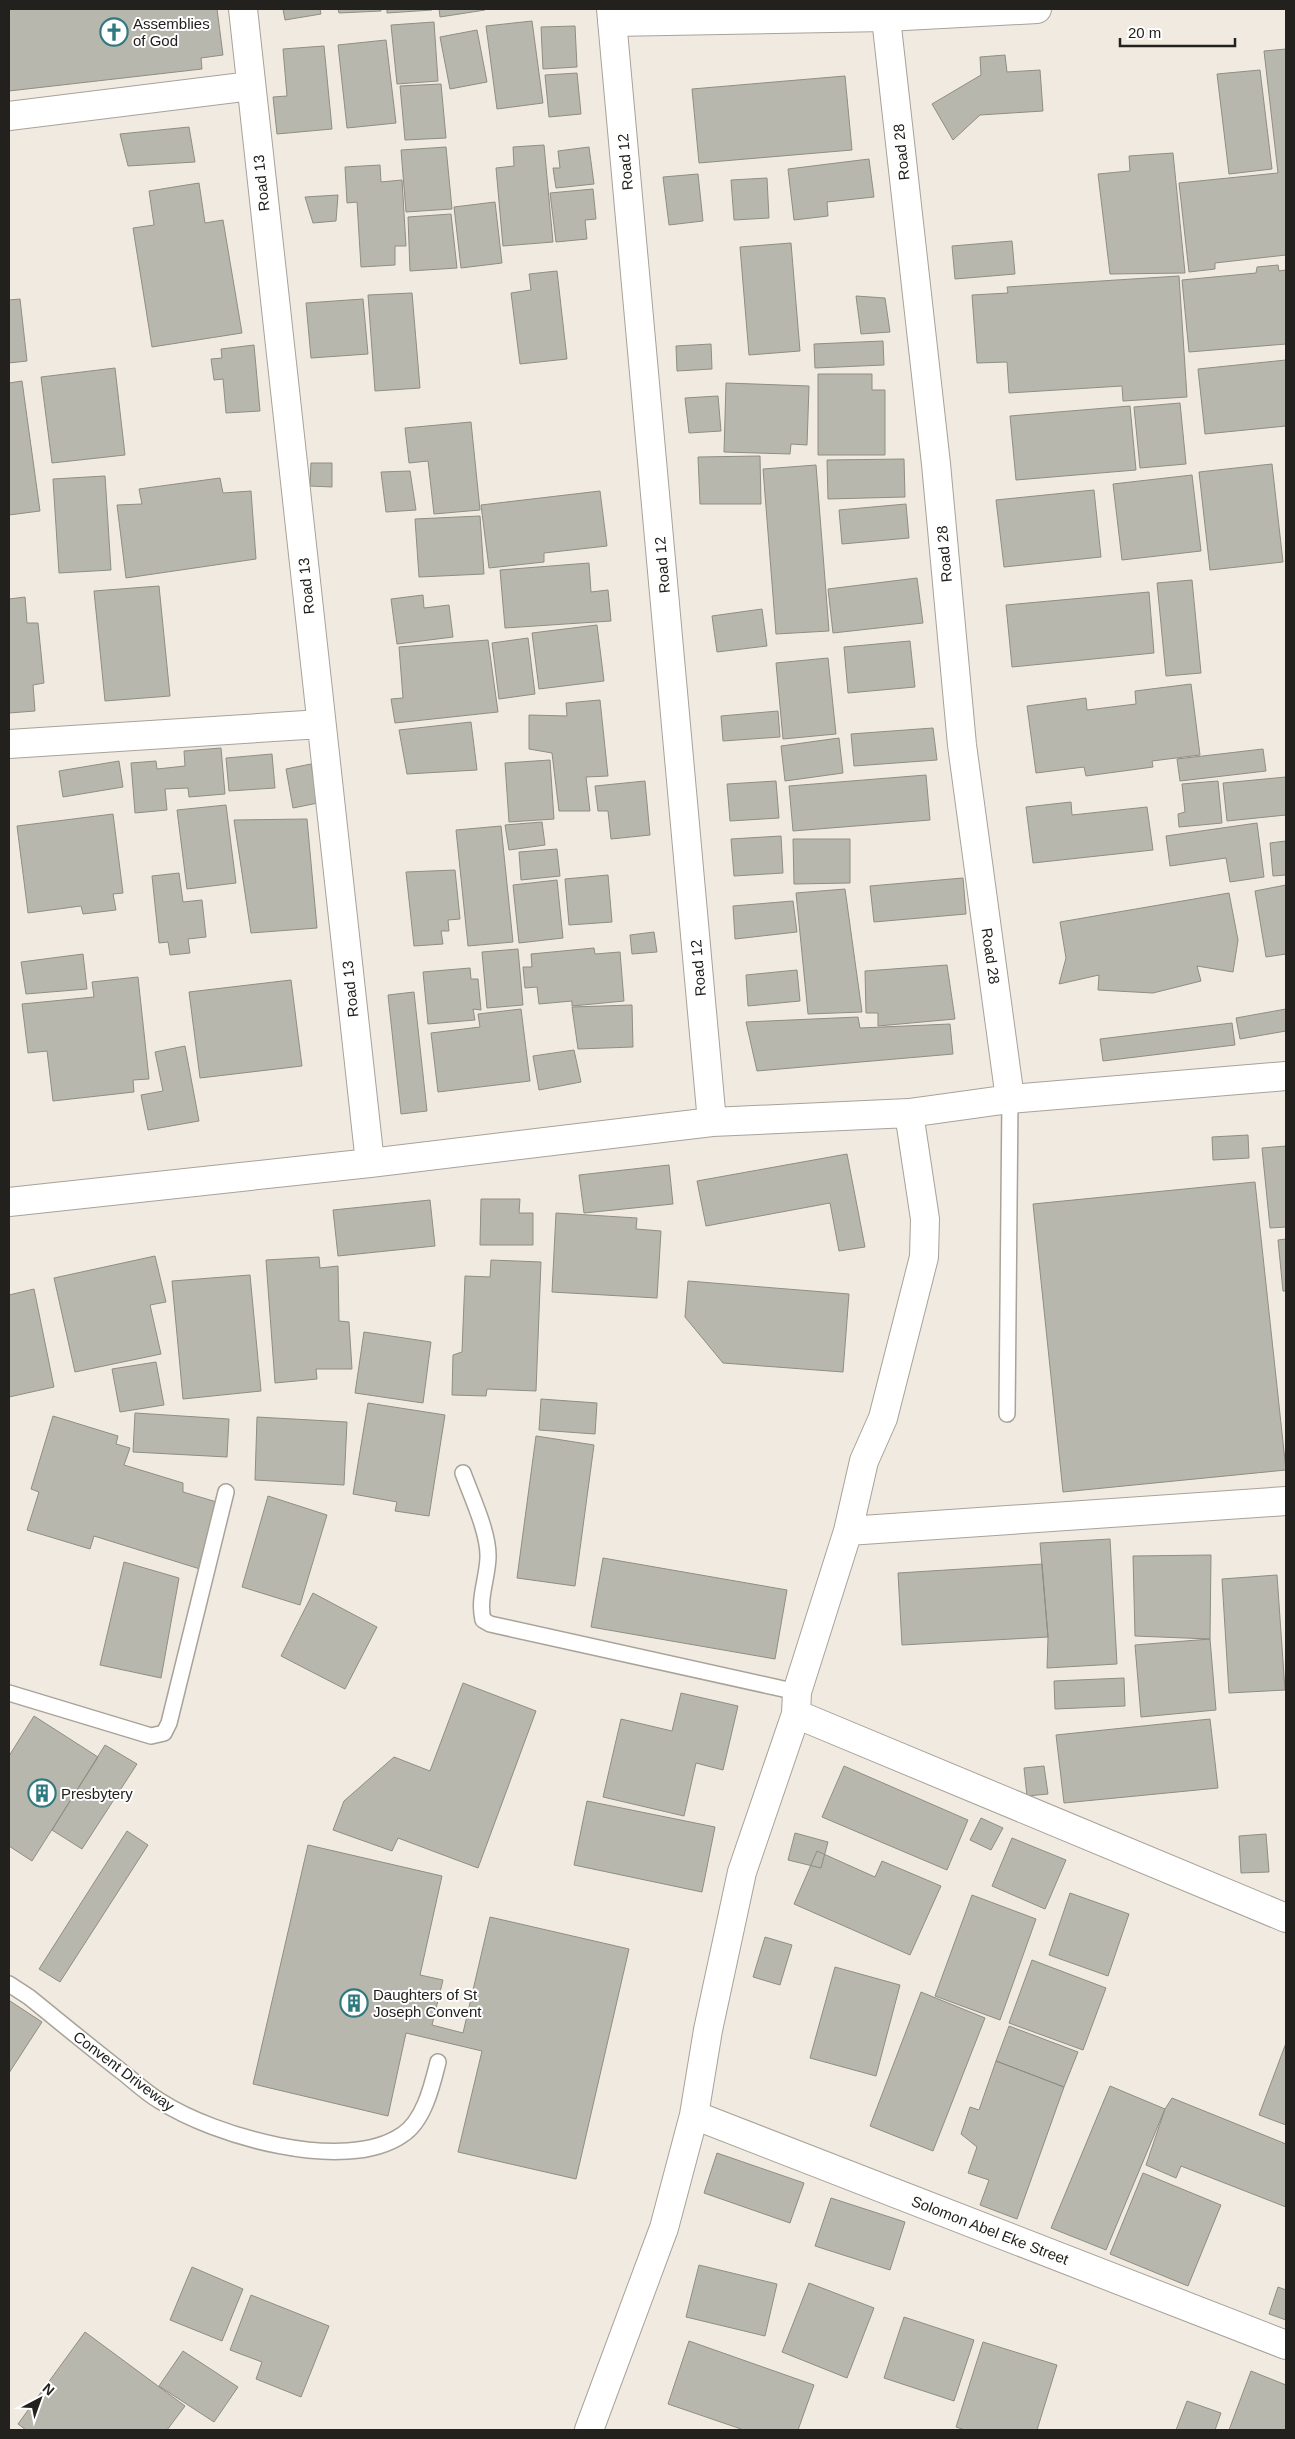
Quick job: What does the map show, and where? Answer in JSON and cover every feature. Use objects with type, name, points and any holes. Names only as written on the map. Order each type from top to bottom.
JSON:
[{"type":"street","name":"Road 13","points":[[243,9],[370,1163]]},
{"type":"street","points":[[611,15],[885,13],[1037,9]]},
{"type":"street","name":"Road 28","points":[[885,13],[936,464],[962,745],[1010,1099]]},
{"type":"street","name":"Road 12","points":[[611,15],[712,1122]]},
{"type":"street","points":[[9,116],[251,86]]},
{"type":"street","points":[[9,744],[321,724]]},
{"type":"street","points":[[9,1202],[370,1163],[712,1122],[909,1113],[1010,1099],[1286,1076]]},
{"type":"street","points":[[589,2430],[664,2228],[694,2115],[708,2030],[742,1872],[797,1703],[848,1531],[864,1461],[883,1418],[924,1257],[925,1219],[909,1113]]},
{"type":"street","points":[[848,1531],[1286,1501]]},
{"type":"street","points":[[797,1703],[1286,1918]]},
{"type":"street","name":"Solomon Abel Eke Street","points":[[694,2115],[1286,2345]]},
{"type":"lane","points":[[1007,1414],[1010,1099]]},
{"type":"lane","points":[[463,1473],[486,1541],[488,1558],[480,1608],[483,1620],[490,1624],[797,1703]]},
{"type":"lane","points":[[9,1693],[151,1736],[164,1733],[169,1724],[226,1492]]},
{"type":"lane","name":"Convent Driveway","points":[[9,1984],[29,1997],[159,2101],[199,2123],[289,2147],[343,2152],[374,2149],[403,2135],[416,2120],[431,2088],[438,2062]]},
{"type":"building","name":"Assemblies of God","points":[[9,9],[217,9],[223,55],[201,58],[202,69],[9,91]]},
{"type":"building","points":[[283,9],[320,9],[321,14],[285,20]]},
{"type":"building","points":[[338,9],[381,9],[381,11],[339,13]]},
{"type":"building","points":[[387,9],[432,9],[432,10],[387,13]]},
{"type":"building","points":[[439,9],[485,9],[485,10],[440,17]]},
{"type":"building","points":[[532,21],[543,103],[497,109],[486,26]]},
{"type":"building","points":[[434,22],[438,81],[397,84],[391,25]]},
{"type":"building","points":[[575,26],[577,67],[543,69],[541,27]]},
{"type":"building","points":[[477,30],[487,82],[450,89],[440,37]]},
{"type":"building","points":[[386,40],[396,123],[347,128],[338,45]]},
{"type":"building","points":[[324,46],[332,129],[277,134],[273,97],[287,96],[283,49]]},
{"type":"building","points":[[1286,49],[1286,255],[1215,263],[1215,269],[1189,272],[1179,183],[1278,173],[1264,51]]},
{"type":"building","points":[[1005,55],[1007,72],[1040,70],[1043,111],[980,115],[953,140],[932,104],[981,75],[980,57]]},
{"type":"building","points":[[1260,70],[1272,169],[1229,174],[1217,74]]},
{"type":"building","points":[[577,73],[581,114],[549,117],[545,75]]},
{"type":"building","points":[[845,76],[852,150],[699,163],[692,89]]},
{"type":"building","points":[[441,84],[446,138],[405,140],[400,86]]},
{"type":"building","points":[[189,127],[195,162],[128,166],[120,134]]},
{"type":"building","points":[[544,145],[553,242],[503,246],[496,168],[514,166],[513,147]]},
{"type":"building","points":[[446,147],[452,209],[406,212],[401,150]]},
{"type":"building","points":[[589,147],[594,184],[556,188],[553,168],[560,168],[558,151]]},
{"type":"building","points":[[1173,153],[1185,273],[1110,274],[1098,174],[1130,171],[1129,156]]},
{"type":"building","points":[[869,159],[874,197],[827,202],[828,216],[794,220],[788,169]]},
{"type":"building","points":[[380,165],[381,182],[402,180],[406,246],[395,246],[395,265],[361,267],[357,202],[347,203],[345,167]]},
{"type":"building","points":[[698,174],[703,221],[669,225],[663,177]]},
{"type":"building","points":[[767,178],[769,218],[734,220],[731,180]]},
{"type":"building","points":[[199,183],[205,223],[223,220],[242,333],[152,347],[133,228],[154,225],[149,191]]},
{"type":"building","points":[[593,189],[596,219],[585,220],[587,239],[556,242],[550,193]]},
{"type":"building","points":[[338,195],[336,221],[313,223],[305,197]]},
{"type":"building","points":[[495,202],[502,263],[461,268],[454,207]]},
{"type":"building","points":[[451,214],[457,268],[410,271],[408,217]]},
{"type":"building","points":[[1012,241],[1015,274],[955,279],[952,246]]},
{"type":"building","points":[[791,243],[800,351],[749,355],[740,247]]},
{"type":"building","points":[[1278,265],[1279,271],[1286,270],[1286,344],[1189,352],[1182,280],[1256,273],[1257,267]]},
{"type":"building","points":[[557,271],[567,359],[520,364],[511,293],[531,290],[529,274]]},
{"type":"building","points":[[1179,276],[1187,397],[1123,401],[1122,386],[1009,393],[1007,362],[977,363],[972,295],[1008,293],[1007,287]]},
{"type":"building","points":[[412,293],[420,388],[375,391],[368,295]]},
{"type":"building","points":[[856,296],[885,298],[890,332],[861,334]]},
{"type":"building","points":[[20,299],[27,361],[9,363],[9,300]]},
{"type":"building","points":[[363,299],[368,354],[311,358],[306,303]]},
{"type":"building","points":[[883,341],[884,365],[815,368],[814,344]]},
{"type":"building","points":[[711,344],[712,369],[677,371],[676,346]]},
{"type":"building","points":[[254,345],[260,411],[226,413],[223,379],[214,380],[211,359],[222,358],[221,349]]},
{"type":"building","points":[[1286,360],[1286,426],[1205,434],[1198,369]]},
{"type":"building","points":[[115,368],[125,455],[52,463],[41,377]]},
{"type":"building","points":[[818,374],[872,374],[872,390],[885,390],[885,455],[818,455]]},
{"type":"building","points":[[22,381],[40,511],[9,515],[9,383]]},
{"type":"building","points":[[726,383],[809,386],[807,445],[791,444],[790,454],[724,452]]},
{"type":"building","points":[[718,396],[721,431],[689,433],[685,398]]},
{"type":"building","points":[[1180,403],[1186,464],[1140,468],[1134,407]]},
{"type":"building","points":[[1130,406],[1136,470],[1016,480],[1010,416]]},
{"type":"building","points":[[471,422],[480,510],[434,514],[428,461],[409,463],[405,428]]},
{"type":"building","points":[[760,456],[761,504],[700,504],[698,457]]},
{"type":"building","points":[[904,459],[905,497],[828,499],[827,460]]},
{"type":"building","points":[[311,463],[332,463],[332,487],[310,486]]},
{"type":"building","points":[[1272,464],[1283,562],[1210,570],[1199,472]]},
{"type":"building","points":[[816,465],[829,631],[776,634],[763,469]]},
{"type":"building","points":[[410,471],[416,510],[386,512],[381,472]]},
{"type":"building","points":[[1192,475],[1201,551],[1122,560],[1113,484]]},
{"type":"building","points":[[105,476],[111,570],[59,573],[53,479]]},
{"type":"building","points":[[220,478],[223,493],[251,491],[256,559],[126,578],[117,505],[142,504],[139,489]]},
{"type":"building","points":[[1094,490],[1101,557],[1004,567],[996,500]]},
{"type":"building","points":[[600,491],[607,546],[544,553],[544,562],[489,568],[481,505]]},
{"type":"building","points":[[906,504],[909,538],[842,544],[839,510]]},
{"type":"building","points":[[480,516],[484,574],[419,577],[415,519]]},
{"type":"building","points":[[589,563],[591,592],[608,590],[611,621],[505,628],[500,570]]},
{"type":"building","points":[[917,578],[923,623],[833,633],[828,589]]},
{"type":"building","points":[[1192,580],[1201,673],[1166,676],[1157,583]]},
{"type":"building","points":[[159,586],[170,696],[105,701],[94,591]]},
{"type":"building","points":[[1149,592],[1154,653],[1012,667],[1006,605]]},
{"type":"building","points":[[423,595],[424,608],[449,605],[453,637],[397,644],[391,599]]},
{"type":"building","points":[[25,597],[27,623],[38,623],[44,683],[33,685],[35,711],[9,713],[9,599]]},
{"type":"building","points":[[762,609],[767,646],[717,652],[712,616]]},
{"type":"building","points":[[597,625],[604,681],[539,689],[532,633]]},
{"type":"building","points":[[528,638],[535,694],[499,699],[492,643]]},
{"type":"building","points":[[488,640],[498,712],[395,723],[391,699],[403,698],[399,647]]},
{"type":"building","points":[[910,641],[915,687],[848,693],[844,647]]},
{"type":"building","points":[[828,658],[836,734],[783,739],[776,663]]},
{"type":"building","points":[[1191,684],[1200,755],[1152,761],[1153,767],[1086,776],[1084,767],[1036,773],[1027,706],[1086,698],[1087,710],[1136,704],[1135,691]]},
{"type":"building","points":[[600,700],[608,776],[586,777],[590,811],[559,811],[552,753],[529,749],[529,715],[567,716],[566,703]]},
{"type":"building","points":[[778,711],[780,737],[723,741],[721,716]]},
{"type":"building","points":[[471,722],[477,770],[407,774],[399,730]]},
{"type":"building","points":[[933,728],[937,760],[854,766],[851,734]]},
{"type":"building","points":[[839,738],[843,773],[785,781],[781,746]]},
{"type":"building","points":[[221,748],[225,794],[189,797],[188,788],[165,789],[167,810],[135,813],[131,763],[156,761],[157,769],[185,766],[184,751]]},
{"type":"building","points":[[1263,749],[1266,771],[1180,781],[1177,759]]},
{"type":"building","points":[[272,754],[275,788],[229,791],[226,758]]},
{"type":"building","points":[[550,760],[554,819],[509,822],[505,763]]},
{"type":"building","points":[[119,761],[123,787],[63,797],[59,771]]},
{"type":"building","points":[[311,764],[318,803],[293,808],[286,769]]},
{"type":"building","points":[[926,775],[930,820],[793,831],[789,786]]},
{"type":"building","points":[[1286,777],[1286,815],[1227,821],[1223,783]]},
{"type":"building","points":[[645,781],[650,835],[611,839],[608,811],[598,811],[595,786]]},
{"type":"building","points":[[776,781],[779,818],[730,821],[727,784]]},
{"type":"building","points":[[1218,781],[1222,823],[1179,827],[1178,814],[1185,812],[1182,784]]},
{"type":"building","points":[[1071,802],[1072,815],[1147,807],[1153,850],[1033,863],[1026,807]]},
{"type":"building","points":[[226,805],[236,883],[187,889],[177,810]]},
{"type":"building","points":[[113,814],[123,893],[113,894],[116,910],[83,914],[81,906],[28,913],[17,826]]},
{"type":"building","points":[[307,819],[317,928],[251,933],[234,820]]},
{"type":"building","points":[[542,822],[545,845],[509,850],[505,825]]},
{"type":"building","points":[[1257,823],[1264,877],[1230,882],[1226,858],[1170,866],[1166,836]]},
{"type":"building","points":[[501,826],[513,942],[468,946],[456,830]]},
{"type":"building","points":[[781,836],[783,873],[734,876],[731,839]]},
{"type":"building","points":[[793,839],[850,839],[850,883],[794,884]]},
{"type":"building","points":[[1286,841],[1286,875],[1273,876],[1270,843]]},
{"type":"building","points":[[557,849],[560,876],[521,880],[519,852]]},
{"type":"building","points":[[455,870],[460,919],[448,920],[449,931],[441,931],[443,944],[414,946],[406,872]]},
{"type":"building","points":[[179,873],[183,902],[202,900],[206,937],[188,939],[190,953],[170,955],[168,942],[159,943],[152,876]]},
{"type":"building","points":[[608,875],[612,922],[569,925],[565,879]]},
{"type":"building","points":[[963,878],[966,914],[874,922],[870,886]]},
{"type":"building","points":[[557,880],[563,938],[519,943],[513,885]]},
{"type":"building","points":[[1286,885],[1286,954],[1266,957],[1255,891]]},
{"type":"building","points":[[845,889],[862,1012],[808,1014],[796,893]]},
{"type":"building","points":[[1229,893],[1238,940],[1233,972],[1197,966],[1201,981],[1153,993],[1098,990],[1099,975],[1059,984],[1066,958],[1060,922]]},
{"type":"building","points":[[793,901],[797,932],[735,939],[733,906]]},
{"type":"building","points":[[654,932],[657,952],[632,954],[630,935]]},
{"type":"building","points":[[594,948],[595,954],[620,952],[624,1001],[572,1006],[572,1001],[539,1004],[537,987],[525,988],[523,967],[532,967],[531,954]]},
{"type":"building","points":[[518,949],[523,1005],[487,1008],[482,952]]},
{"type":"building","points":[[83,954],[87,989],[26,994],[21,962]]},
{"type":"building","points":[[947,965],[955,1019],[878,1026],[878,1013],[866,1013],[865,971]]},
{"type":"building","points":[[470,968],[471,979],[478,979],[481,1010],[473,1009],[475,1020],[428,1024],[423,972]]},
{"type":"building","points":[[797,970],[800,1001],[748,1006],[746,975]]},
{"type":"building","points":[[138,977],[149,1079],[133,1080],[134,1092],[53,1101],[47,1051],[28,1053],[22,1004],[94,997],[92,982]]},
{"type":"building","points":[[291,980],[302,1066],[200,1078],[189,992]]},
{"type":"building","points":[[414,992],[427,1111],[401,1114],[388,995]]},
{"type":"building","points":[[632,1005],[633,1047],[578,1049],[572,1007]]},
{"type":"building","points":[[521,1009],[530,1081],[438,1092],[431,1033],[480,1027],[478,1014]]},
{"type":"building","points":[[1286,1009],[1286,1031],[1240,1039],[1236,1018]]},
{"type":"building","points":[[858,1017],[860,1028],[950,1024],[953,1054],[757,1071],[746,1022]]},
{"type":"building","points":[[1232,1023],[1235,1045],[1103,1061],[1100,1039]]},
{"type":"building","points":[[185,1046],[199,1121],[148,1130],[141,1095],[163,1091],[155,1052]]},
{"type":"building","points":[[574,1050],[581,1082],[539,1090],[533,1056]]},
{"type":"building","points":[[1248,1135],[1249,1158],[1213,1160],[1212,1137]]},
{"type":"building","points":[[1286,1146],[1286,1227],[1270,1228],[1262,1148]]},
{"type":"building","points":[[847,1154],[865,1247],[839,1251],[830,1203],[706,1226],[697,1181]]},
{"type":"building","points":[[669,1165],[673,1204],[584,1213],[579,1175]]},
{"type":"building","points":[[1255,1182],[1286,1470],[1063,1492],[1033,1204]]},
{"type":"building","points":[[481,1199],[520,1199],[519,1213],[533,1213],[533,1245],[480,1245]]},
{"type":"building","points":[[430,1200],[435,1246],[338,1256],[333,1210]]},
{"type":"building","points":[[556,1213],[637,1218],[636,1229],[661,1231],[657,1298],[552,1292]]},
{"type":"building","points":[[1286,1239],[1286,1291],[1283,1291],[1278,1240]]},
{"type":"building","points":[[155,1256],[166,1302],[150,1305],[161,1354],[75,1372],[54,1278]]},
{"type":"building","points":[[319,1257],[320,1268],[338,1266],[339,1321],[349,1322],[352,1369],[316,1369],[317,1379],[275,1383],[266,1260]]},
{"type":"building","points":[[491,1260],[541,1262],[536,1391],[487,1389],[486,1396],[452,1395],[453,1355],[462,1352],[465,1276],[490,1277]]},
{"type":"building","points":[[250,1275],[261,1391],[183,1399],[172,1281]]},
{"type":"building","points":[[688,1281],[849,1294],[843,1372],[723,1363],[685,1317]]},
{"type":"building","points":[[34,1289],[54,1387],[9,1397],[9,1295]]},
{"type":"building","points":[[364,1332],[431,1342],[423,1403],[355,1393]]},
{"type":"building","points":[[156,1362],[164,1405],[120,1412],[112,1369]]},
{"type":"building","points":[[541,1399],[597,1403],[595,1434],[539,1430]]},
{"type":"building","points":[[368,1403],[445,1415],[429,1516],[395,1511],[397,1502],[353,1494]]},
{"type":"building","points":[[135,1413],[229,1419],[227,1457],[133,1452]]},
{"type":"building","points":[[53,1416],[118,1436],[116,1444],[130,1448],[124,1465],[183,1483],[183,1492],[220,1503],[200,1569],[94,1536],[90,1549],[27,1530],[39,1492],[31,1489]]},
{"type":"building","points":[[257,1417],[347,1422],[344,1485],[255,1480]]},
{"type":"building","points":[[536,1436],[594,1445],[575,1586],[517,1578]]},
{"type":"building","points":[[268,1496],[327,1515],[300,1605],[242,1587]]},
{"type":"building","points":[[1110,1539],[1117,1664],[1047,1668],[1048,1637],[1040,1543]]},
{"type":"building","points":[[1211,1555],[1210,1639],[1135,1636],[1133,1556]]},
{"type":"building","points":[[603,1558],[787,1590],[775,1659],[591,1627]]},
{"type":"building","points":[[124,1562],[179,1578],[161,1678],[100,1665]]},
{"type":"building","points":[[1042,1564],[1048,1637],[902,1645],[898,1573]]},
{"type":"building","points":[[1277,1575],[1285,1690],[1229,1693],[1222,1579]]},
{"type":"building","points":[[313,1593],[377,1627],[345,1689],[281,1656]]},
{"type":"building","points":[[1210,1639],[1216,1710],[1141,1717],[1135,1645]]},
{"type":"building","points":[[1124,1678],[1125,1706],[1055,1709],[1054,1681]]},
{"type":"building","points":[[463,1683],[536,1711],[478,1868],[398,1838],[392,1851],[333,1830],[344,1801],[394,1757],[430,1771]]},
{"type":"building","points":[[681,1693],[738,1706],[723,1770],[696,1763],[684,1816],[603,1797],[621,1719],[672,1731]]},
{"type":"building","name":"Presbytery","points":[[34,1716],[98,1757],[32,1861],[9,1846],[9,1756]]},
{"type":"building","points":[[1210,1719],[1218,1788],[1064,1803],[1056,1735]]},
{"type":"building","points":[[105,1745],[137,1764],[82,1849],[52,1830]]},
{"type":"building","points":[[844,1766],[968,1820],[947,1870],[822,1817]]},
{"type":"building","points":[[1044,1766],[1048,1794],[1027,1796],[1024,1768]]},
{"type":"building","points":[[587,1801],[715,1827],[702,1892],[574,1865]]},
{"type":"building","points":[[981,1818],[1003,1828],[991,1850],[970,1840]]},
{"type":"building","points":[[127,1831],[148,1845],[60,1982],[39,1969]]},
{"type":"building","points":[[795,1833],[828,1842],[821,1868],[788,1860]]},
{"type":"building","points":[[1266,1834],[1269,1872],[1241,1873],[1239,1836]]},
{"type":"building","points":[[1012,1838],[1066,1860],[1045,1909],[992,1886]]},
{"type":"building","name":"Daughters of St Joseph Convent","points":[[308,1845],[442,1876],[420,1975],[443,1980],[432,2025],[463,2033],[490,1917],[629,1949],[576,2179],[458,2152],[482,2051],[406,2033],[388,2116],[253,2084]]},
{"type":"building","points":[[817,1851],[875,1877],[882,1861],[941,1886],[910,1955],[794,1904]]},
{"type":"building","points":[[1070,1893],[1129,1914],[1108,1976],[1049,1955]]},
{"type":"building","points":[[972,1895],[1036,1919],[1000,2020],[935,1996]]},
{"type":"building","points":[[765,1937],[792,1945],[780,1985],[753,1977]]},
{"type":"building","points":[[1032,1960],[1106,1988],[1083,2050],[1009,2023]]},
{"type":"building","points":[[835,1967],[900,1985],[876,2076],[810,2058]]},
{"type":"building","points":[[921,1992],[985,2018],[933,2151],[870,2126]]},
{"type":"building","points":[[10,2001],[42,2022],[9,2073],[9,2003]]},
{"type":"building","points":[[1009,2026],[1078,2052],[1064,2087],[996,2061]]},
{"type":"building","points":[[1286,2043],[1286,2125],[1259,2115]]},
{"type":"building","points":[[996,2061],[1064,2087],[1017,2219],[980,2205],[989,2180],[968,2173],[977,2147],[961,2134],[970,2107],[979,2110]]},
{"type":"building","points":[[1110,2086],[1165,2109],[1106,2250],[1051,2228]]},
{"type":"building","points":[[1172,2098],[1286,2144],[1286,2207],[1181,2166],[1176,2178],[1146,2165],[1165,2109]]},
{"type":"building","points":[[717,2153],[804,2183],[790,2223],[704,2193]]},
{"type":"building","points":[[1143,2173],[1221,2205],[1188,2286],[1110,2254]]},
{"type":"building","points":[[831,2198],[905,2222],[890,2270],[815,2246]]},
{"type":"building","points":[[699,2265],[777,2284],[765,2336],[686,2317]]},
{"type":"building","points":[[192,2267],[243,2289],[222,2341],[170,2320]]},
{"type":"building","points":[[809,2283],[874,2308],[847,2378],[782,2352]]},
{"type":"building","points":[[1278,2287],[1286,2290],[1286,2320],[1269,2314]]},
{"type":"building","points":[[251,2295],[329,2326],[301,2397],[256,2379],[262,2362],[230,2350]]},
{"type":"building","points":[[904,2317],[974,2340],[954,2401],[884,2378]]},
{"type":"building","points":[[85,2332],[185,2406],[167,2430],[26,2430],[18,2424]]},
{"type":"building","points":[[689,2341],[814,2385],[798,2430],[744,2430],[668,2404]]},
{"type":"building","points":[[983,2342],[1057,2365],[1037,2430],[965,2430],[956,2427]]},
{"type":"building","points":[[183,2351],[238,2387],[214,2422],[159,2386]]},
{"type":"building","points":[[1251,2371],[1286,2385],[1286,2430],[1229,2430]]},
{"type":"building","points":[[1187,2401],[1221,2413],[1215,2430],[1176,2430]]},
{"type":"place","name":"Assemblies of God","points":[[114,32]]},
{"type":"place","name":"Presbytery","points":[[42,1793]]},
{"type":"place","name":"Daughters of St Joseph Convent","points":[[354,2003]]}]
